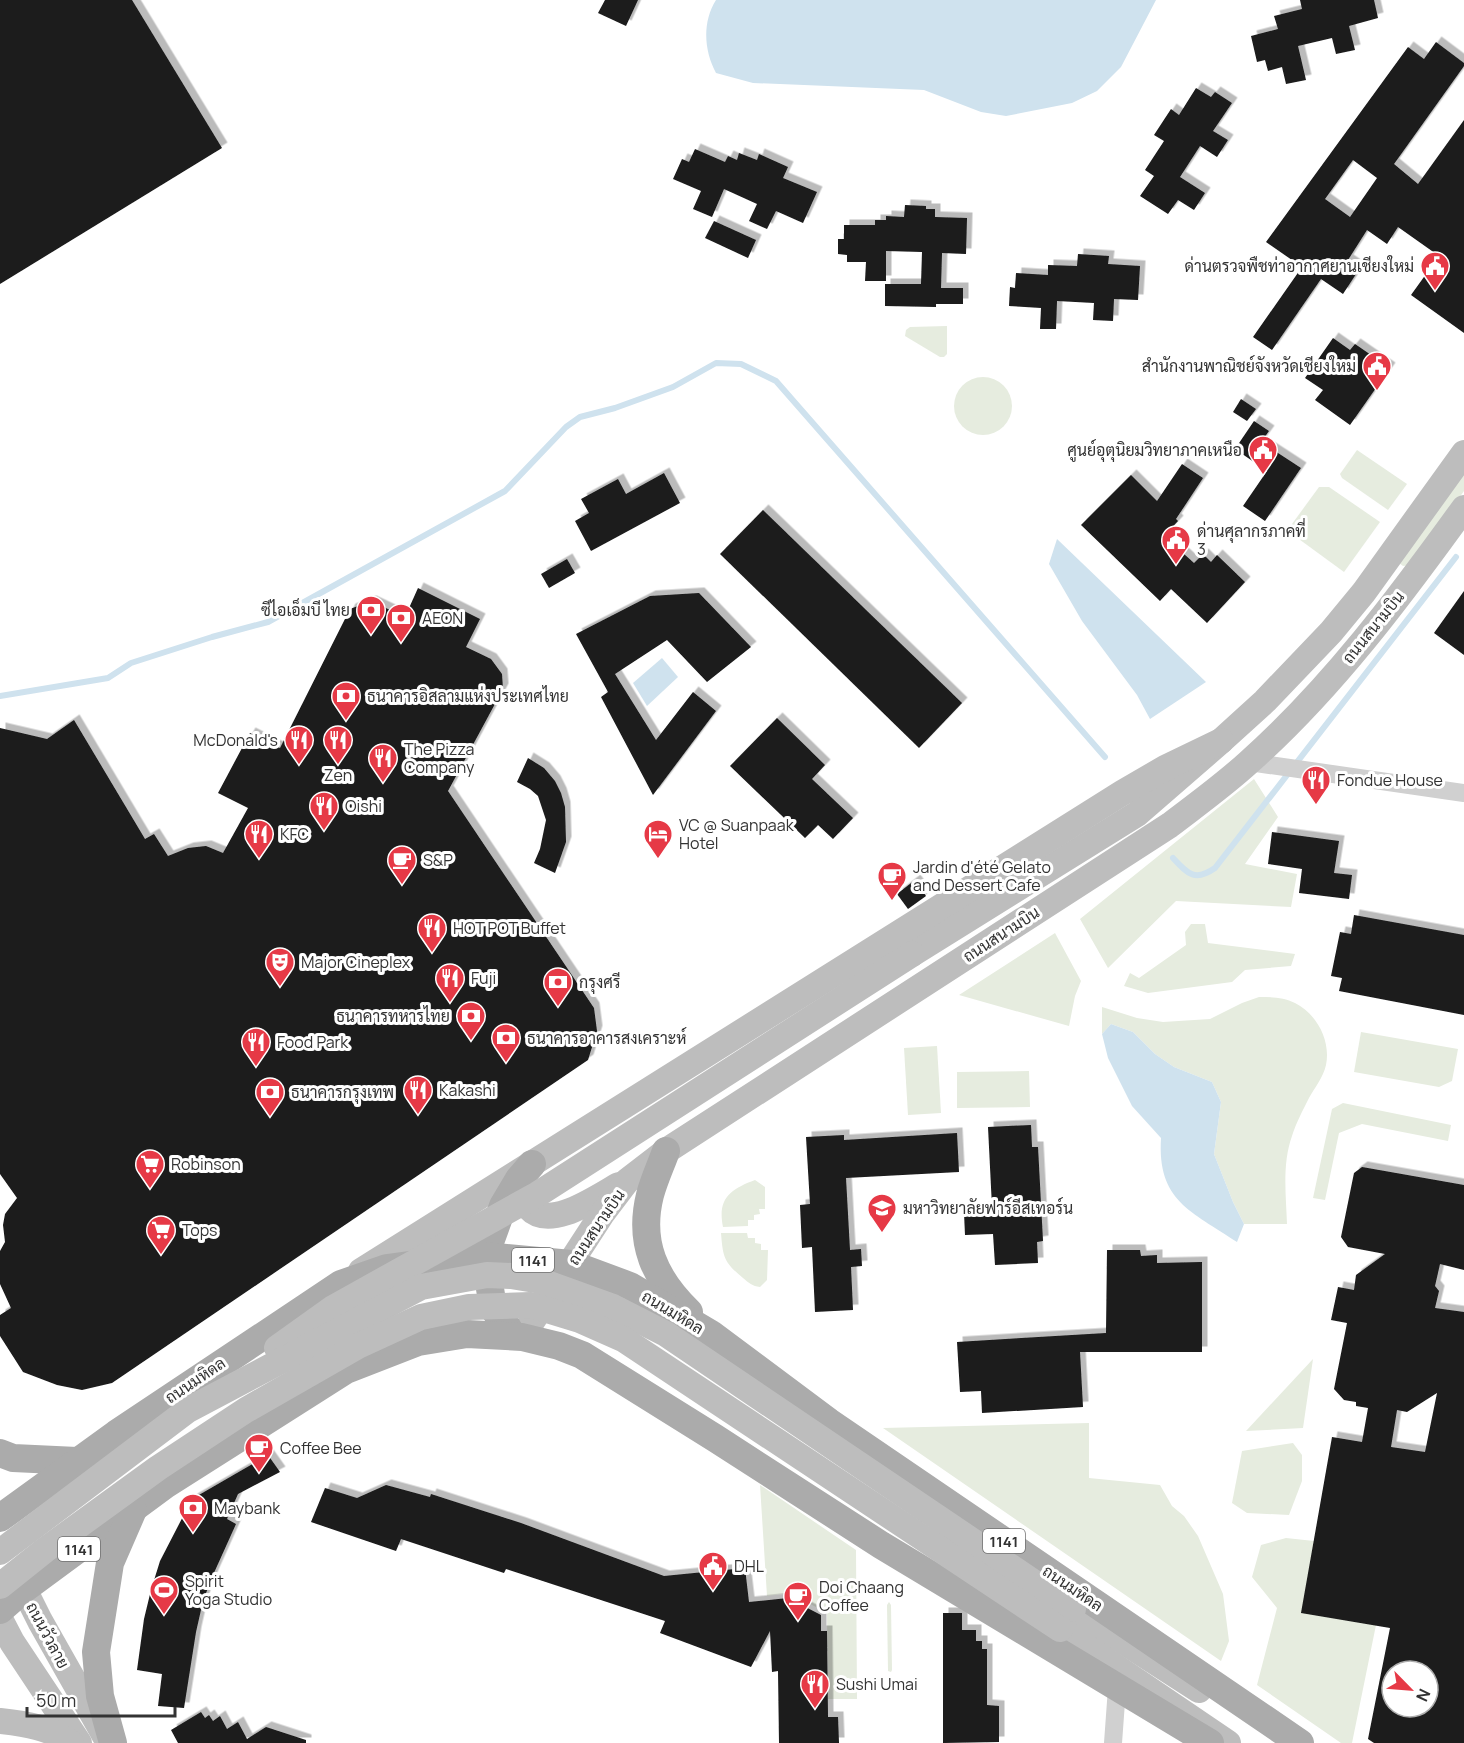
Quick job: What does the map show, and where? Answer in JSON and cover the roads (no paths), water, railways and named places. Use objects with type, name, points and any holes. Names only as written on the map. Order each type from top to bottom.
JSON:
[{"type":"main road","name":"ถนนสนามบิน","points":[[188,1410],[333,1308],[538,1194],[912,954],[1137,814],[1265,701],[1331,632],[1364,592],[1464,453]]},
{"type":"main road","name":"ถนนสนามบิน","points":[[518,1337],[627,1181],[666,1151],[1170,825],[1249,762],[1343,666],[1379,622],[1464,508]]},
{"type":"main road","name":"ถนนสนามบิน","points":[[341,1284],[526,1171],[1122,793],[1165,768],[1221,741]]},
{"type":"main road","points":[[666,1151],[650,1195],[646,1225],[647,1249],[659,1276],[672,1295],[711,1334]]},
{"type":"main road","points":[[526,1171],[519,1191],[524,1202],[531,1210],[550,1216],[564,1214],[627,1181]]},
{"type":"main road","points":[[518,1337],[493,1308],[485,1256],[502,1206],[526,1171]]},
{"type":"main road","name":"ถนนมหิดล","points":[[0,1518],[77,1461],[341,1284],[387,1268],[429,1261],[485,1256],[570,1264],[630,1286],[711,1334],[829,1422],[1300,1743]]},
{"type":"main road","name":"ถนนมหิดล","points":[[0,1552],[188,1410],[421,1287],[487,1275],[511,1276],[541,1281],[605,1304],[666,1334],[1067,1619],[1228,1743]]},
{"type":"main road","name":"ถนนมหิดล","points":[[0,1610],[12,1587],[45,1550],[158,1468],[246,1410],[358,1346],[421,1317],[469,1307],[531,1305],[580,1320],[623,1339],[1067,1619],[1280,1743]]},
{"type":"main road","name":"ถนนมหิดล","points":[[12,1587],[165,1485],[346,1370],[418,1342],[467,1334],[518,1337],[582,1355],[831,1514],[1210,1743]]},
{"type":"main road","points":[[715,1438],[709,1417],[716,1396],[730,1381],[744,1373],[762,1373]]},
{"type":"main road","points":[[0,1453],[13,1458],[77,1461]]},
{"type":"main road","points":[[111,1743],[100,1696],[96,1652],[110,1563],[133,1508]]},
{"type":"main road","points":[[0,1552],[12,1587]]},
{"type":"main road","name":"ถนนวัวลาย","points":[[12,1587],[40,1621],[111,1743]]},
{"type":"main road","name":"ถนนวัวลาย","points":[[0,1619],[12,1642],[80,1743]]},
{"type":"main road","points":[[0,1721],[30,1724],[57,1733],[71,1743]]},
{"type":"street","points":[[1249,762],[1464,793]]},
{"type":"street","points":[[1113,1743],[1117,1688]]},
{"type":"water","points":[[716,0],[1156,0],[1121,67],[1097,91],[1072,103],[1006,116],[981,112],[924,90],[753,83],[716,73],[709,55],[706,36],[708,18]]},
{"type":"water","points":[[1057,539],[1206,682],[1150,719],[1137,695],[1082,621],[1049,564]]},
{"type":"water","points":[[662,658],[678,677],[647,706],[633,683]]},
{"type":"water","points":[[1111,1024],[1133,1032],[1155,1054],[1174,1067],[1212,1082],[1221,1102],[1214,1154],[1244,1224],[1237,1242],[1192,1212],[1171,1190],[1161,1159],[1161,1138],[1132,1106],[1108,1058],[1102,1034]]},
{"type":"waterway","points":[[0,696],[108,678],[131,663],[268,622],[505,491],[566,427],[580,417],[615,408],[673,387],[716,363],[741,364],[776,381],[1105,757]]},
{"type":"waterway","points":[[1173,858],[1192,874],[1202,875],[1215,868],[1456,557]]},
{"type":"place","name":"ด่านตรวจพืชท่าอากาศยานเชียงใหม่","points":[[1435,292]]},
{"type":"place","name":"สำนักงานพาณิชย์จังหวัดเชียงใหม่","points":[[1377,392]]},
{"type":"place","name":"ศูนย์อุตุนิยมวิทยาภาคเหนือ","points":[[1263,476]]},
{"type":"place","name":"ด่านศุลากรภาคที่ 3","points":[[1176,566]]},
{"type":"place","name":"ซีไอเอ็มบี ไทย","points":[[371,636]]},
{"type":"place","name":"AEON","points":[[401,644]]},
{"type":"place","name":"ธนาคารอิสลามแห่งประเทศไทย","points":[[346,722]]},
{"type":"place","name":"McDonald's","points":[[299,766]]},
{"type":"place","name":"Zen","points":[[338,766]]},
{"type":"place","name":"The Pizza Company","points":[[383,784]]},
{"type":"place","name":"Fondue House","points":[[1316,806]]},
{"type":"place","name":"Oishi","points":[[324,832]]},
{"type":"place","name":"KFC","points":[[259,860]]},
{"type":"place","name":"VC @ Suanpaak Hotel","points":[[658,860]]},
{"type":"place","name":"S&P","points":[[402,886]]},
{"type":"place","name":"Jardin d'été Gelato and Dessert Cafe","points":[[892,902]]},
{"type":"place","name":"HOT POT Buffet","points":[[432,954]]},
{"type":"place","name":"Major Cineplex","points":[[280,988]]},
{"type":"place","name":"Fuji","points":[[450,1004]]},
{"type":"place","name":"กรุงศรี","points":[[558,1008]]},
{"type":"place","name":"ธนาคารทหารไทย","points":[[471,1042]]},
{"type":"place","name":"ธนาคารอาคารสงเคราะห์","points":[[506,1064]]},
{"type":"place","name":"Food Park","points":[[256,1068]]},
{"type":"place","name":"Kakashi","points":[[418,1116]]},
{"type":"place","name":"ธนาคารกรุงเทพ","points":[[270,1118]]},
{"type":"place","name":"Robinson","points":[[150,1190]]},
{"type":"place","name":"มหาวิทยาลัยฟาร์อีสเทอร์น","points":[[882,1234]]},
{"type":"place","name":"Tops","points":[[161,1256]]},
{"type":"place","name":"Coffee Bee","points":[[259,1474]]},
{"type":"place","name":"Maybank","points":[[193,1534]]},
{"type":"place","name":"DHL","points":[[713,1592]]},
{"type":"place","name":"Spirit Yoga Studio","points":[[164,1616]]},
{"type":"place","name":"Doi Chaang Coffee","points":[[798,1622]]},
{"type":"place","name":"Sushi Umai","points":[[815,1710]]}]
